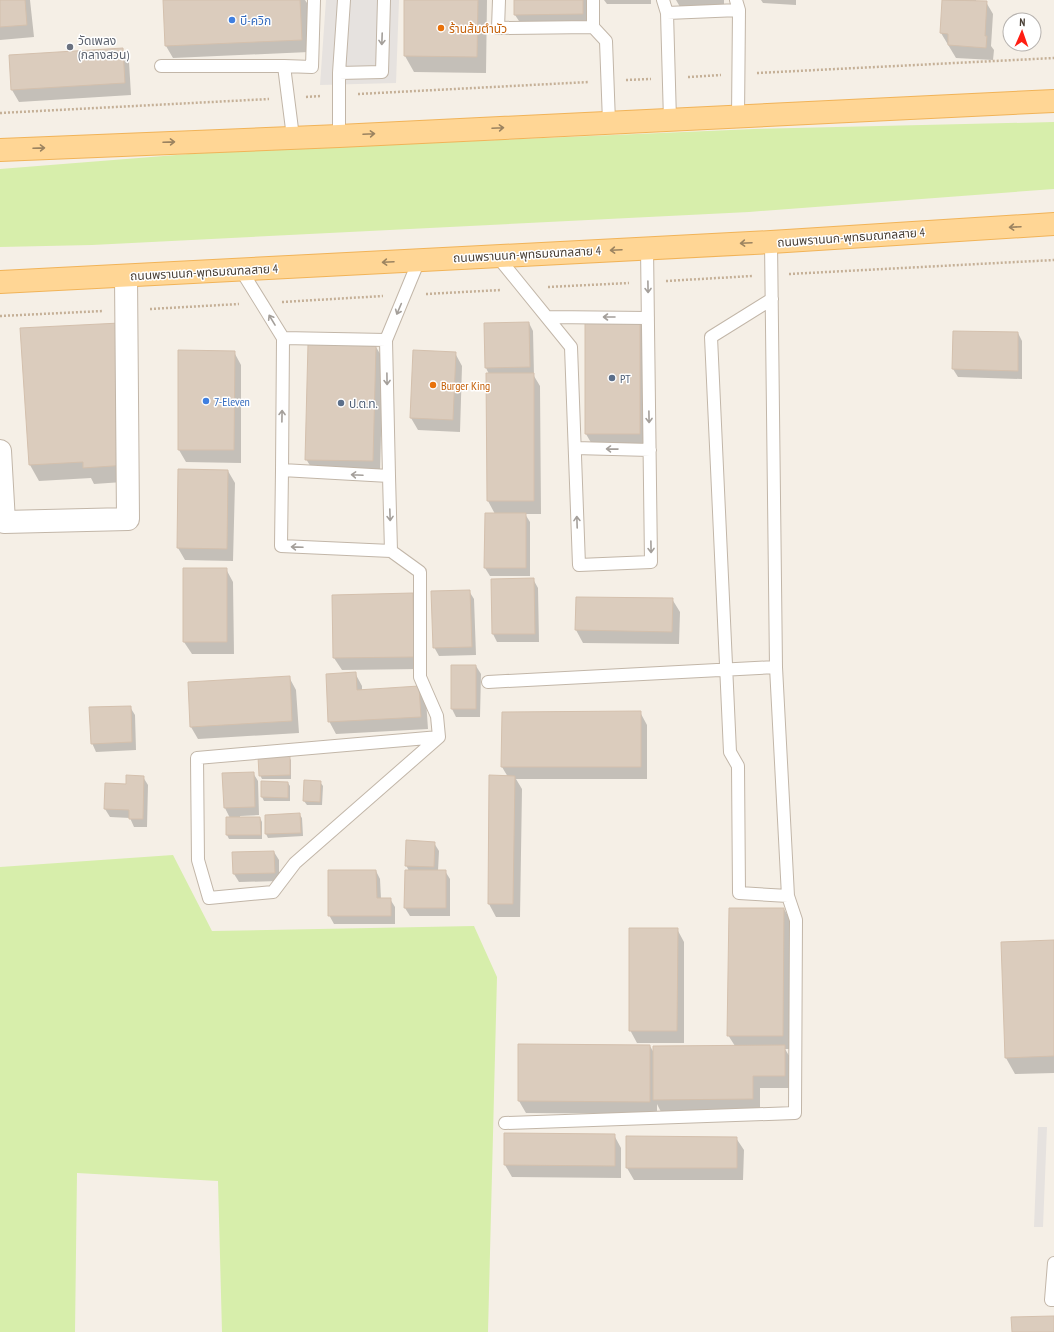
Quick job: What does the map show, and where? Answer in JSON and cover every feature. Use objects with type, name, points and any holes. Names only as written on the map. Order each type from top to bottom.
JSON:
[{"type":"main road","points":[[0,150],[339,136],[1054,101]]},
{"type":"main road","name":"ถนนพรานนก-พุทธมณฑลสาย 4","points":[[0,282],[771,242],[1054,224]]},
{"type":"street","points":[[0,452],[4,522],[128,519],[126,276]]},
{"type":"lane","points":[[161,66],[312,67],[314,0]]},
{"type":"lane","points":[[339,136],[340,73],[344,0]]},
{"type":"lane","points":[[340,73],[382,72],[384,0]]},
{"type":"lane","points":[[499,0],[498,28],[593,27]]},
{"type":"lane","points":[[593,0],[593,27],[606,41],[609,122]]},
{"type":"lane","points":[[663,0],[667,13],[670,120]]},
{"type":"lane","points":[[667,13],[737,5],[739,74],[738,117]]},
{"type":"lane","points":[[284,66],[293,137]]},
{"type":"lane","points":[[504,1123],[796,1114],[796,920],[788,896],[776,667],[771,242]]},
{"type":"lane","points":[[497,256],[571,347],[579,565],[651,562],[647,248]]},
{"type":"lane","points":[[391,551],[386,340],[419,260]]},
{"type":"lane","points":[[241,270],[283,338],[281,546],[391,551],[420,572],[420,677],[437,716],[439,737]]},
{"type":"lane","points":[[772,299],[711,337],[730,752],[738,766],[739,893],[788,896]]},
{"type":"lane","points":[[547,317],[648,318]]},
{"type":"lane","points":[[283,338],[386,340]]},
{"type":"lane","points":[[575,448],[650,450]]},
{"type":"lane","points":[[282,470],[389,476]]},
{"type":"lane","points":[[488,682],[776,667]]},
{"type":"lane","points":[[439,737],[296,863],[273,892],[209,898],[198,860],[197,758],[439,737]]},
{"type":"lane","points":[[1054,1263],[1051,1300],[1054,1300]]},
{"type":"path","points":[[0,113],[1054,58]]},
{"type":"green space","points":[[1054,122],[1054,189],[749,212],[92,245],[0,247],[0,169],[214,152],[754,129]]},
{"type":"green space","points":[[173,855],[212,931],[474,926],[497,977],[488,1332],[222,1332],[218,1181],[77,1173],[75,1332],[0,1332],[0,867]]},
{"type":"shaded area","points":[[326,0],[399,0],[396,83],[320,85]]},
{"type":"shaded area","points":[[1038,1127],[1047,1127],[1043,1227],[1034,1227]]},
{"type":"building","points":[[0,0],[25,0],[27,25],[0,27]]},
{"type":"building","name":"บี-ควิก","points":[[163,0],[300,0],[302,40],[165,46]]},
{"type":"building","name":"ร้านส้มตำนัว","points":[[404,0],[478,0],[477,57],[404,56]]},
{"type":"building","points":[[514,0],[583,0],[583,14],[514,15]]},
{"type":"building","points":[[942,0],[987,1],[985,36],[987,36],[986,48],[948,45],[948,34],[940,33]]},
{"type":"building","points":[[123,48],[125,83],[11,90],[9,55]]},
{"type":"building","points":[[529,322],[530,367],[485,368],[484,323]]},
{"type":"building","name":"PT","points":[[585,322],[640,322],[640,434],[585,434]]},
{"type":"building","points":[[120,323],[128,465],[83,468],[83,462],[29,465],[20,328]]},
{"type":"building","points":[[953,331],[1018,332],[1018,371],[952,369]]},
{"type":"building","name":"ป.ต.ท.","points":[[308,344],[376,346],[373,461],[305,460]]},
{"type":"building","name":"7-Eleven","points":[[178,350],[235,351],[234,450],[178,450]]},
{"type":"building","name":"Burger King","points":[[413,350],[456,352],[453,420],[410,418]]},
{"type":"building","points":[[486,373],[534,373],[534,501],[487,501]]},
{"type":"building","points":[[178,469],[228,470],[227,549],[177,548]]},
{"type":"building","points":[[485,513],[526,513],[526,568],[484,568]]},
{"type":"building","points":[[183,568],[227,568],[227,642],[183,642]]},
{"type":"building","points":[[534,578],[535,634],[492,634],[491,579]]},
{"type":"building","points":[[470,590],[472,647],[433,648],[431,591]]},
{"type":"building","points":[[413,593],[414,657],[333,658],[332,595]]},
{"type":"building","points":[[576,597],[673,598],[672,632],[575,630]]},
{"type":"building","points":[[451,665],[476,665],[476,709],[451,709]]},
{"type":"building","points":[[356,672],[357,690],[419,686],[421,717],[328,722],[326,674]]},
{"type":"building","points":[[290,676],[292,721],[190,727],[188,682]]},
{"type":"building","points":[[131,706],[132,742],[91,744],[89,707]]},
{"type":"building","points":[[641,711],[641,767],[501,767],[502,712]]},
{"type":"building","points":[[258,756],[290,756],[290,775],[259,776]]},
{"type":"building","points":[[254,772],[255,807],[224,808],[222,773]]},
{"type":"building","points":[[126,775],[144,776],[143,819],[129,819],[129,810],[104,809],[105,783],[126,784]]},
{"type":"building","points":[[489,775],[515,776],[513,904],[488,904]]},
{"type":"building","points":[[304,780],[321,781],[320,802],[303,801]]},
{"type":"building","points":[[261,781],[288,782],[288,798],[261,797]]},
{"type":"building","points":[[300,813],[301,833],[265,834],[265,815]]},
{"type":"building","points":[[226,817],[260,817],[261,835],[226,835]]},
{"type":"building","points":[[406,840],[435,842],[434,867],[405,866]]},
{"type":"building","points":[[274,851],[275,873],[233,874],[232,852]]},
{"type":"building","points":[[328,870],[376,870],[377,898],[391,898],[391,916],[328,916]]},
{"type":"building","points":[[405,870],[446,870],[446,908],[404,908]]},
{"type":"building","points":[[729,908],[784,908],[783,1036],[727,1036]]},
{"type":"building","points":[[629,928],[678,928],[677,1031],[629,1031]]},
{"type":"building","points":[[1054,940],[1054,1056],[1005,1058],[1001,942]]},
{"type":"building","points":[[518,1044],[650,1045],[650,1102],[518,1101]]},
{"type":"building","points":[[785,1045],[785,1076],[753,1076],[753,1099],[653,1100],[653,1046]]},
{"type":"building","points":[[504,1133],[615,1134],[615,1166],[504,1165]]},
{"type":"building","points":[[626,1136],[737,1137],[737,1168],[626,1168]]},
{"type":"building","points":[[1054,1316],[1054,1332],[1012,1332],[1011,1317]]},
{"type":"place","name":"บี-ควิก","points":[[232,20]]},
{"type":"place","name":"ร้านส้มตำนัว","points":[[441,28]]},
{"type":"place","name":"วัดเพลง (กลางสวน)","points":[[70,47]]},
{"type":"place","name":"PT","points":[[612,378]]},
{"type":"place","name":"Burger King","points":[[433,385]]},
{"type":"place","name":"7-Eleven","points":[[206,401]]},
{"type":"place","name":"ป.ต.ท.","points":[[341,403]]}]
